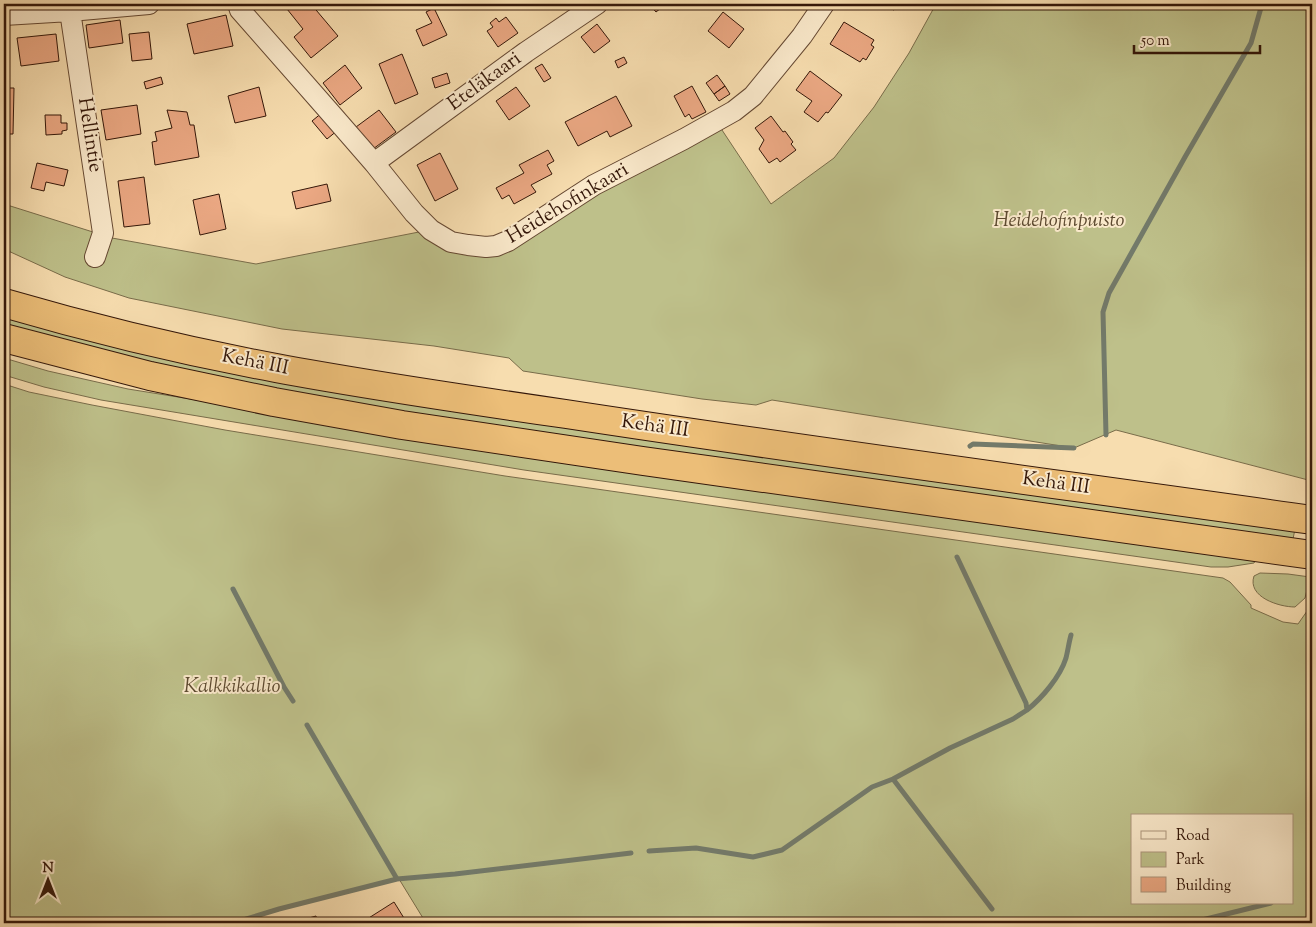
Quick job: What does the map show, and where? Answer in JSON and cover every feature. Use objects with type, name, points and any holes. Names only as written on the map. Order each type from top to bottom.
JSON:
[{"type":"highway","name":"Kehä III","points":[[4,303],[166,345],[276,368],[389,387],[646,426],[1312,520]]},
{"type":"highway","name":"Kehä III","points":[[4,338],[150,376],[274,402],[402,425],[643,461],[1312,555]]},
{"type":"street","points":[[4,15],[149,4]]},
{"type":"street","name":"Heidehofinkaari","points":[[238,4],[240,10],[374,163],[414,213],[431,230],[451,242],[486,247],[496,246],[508,241],[594,185],[734,111],[753,96],[802,36],[824,4]]},
{"type":"street","name":"Eteläkaari","points":[[374,163],[526,52],[597,4]]},
{"type":"street","name":"Hellintie","points":[[70,11],[103,233],[94,257]]},
{"type":"green space","name":"Heidehofinpuisto","points":[[936,4],[1312,4],[1312,481],[1116,430],[1074,448],[772,400],[756,405],[702,399],[523,371],[509,358],[434,346],[282,329],[129,298],[65,277],[4,249],[4,204],[112,238],[256,264],[424,231],[466,252],[720,127],[771,204],[834,158],[874,107],[909,53]]},
{"type":"green space","points":[[4,316],[1295,529],[1293,539],[407,414],[234,383],[49,338],[4,324]]},
{"type":"green space","points":[[4,358],[48,371],[128,389],[203,401],[1257,558],[1254,563],[1228,567],[1211,567],[524,470],[101,400],[44,387],[4,375]]},
{"type":"green space","name":"Kalkkikallio","points":[[4,384],[29,392],[225,430],[505,476],[1223,578],[1230,582],[1251,605],[1251,608],[1283,622],[1298,624],[1312,604],[1312,923],[426,923],[399,879],[265,913],[236,923],[4,923]]},
{"type":"green space","points":[[1260,573],[1310,577],[1305,598],[1295,607],[1273,603],[1255,590],[1254,576]]},
{"type":"building","points":[[283,4],[311,4],[338,36],[311,58],[294,37],[303,29]]},
{"type":"building","points":[[649,4],[666,4],[656,12]]},
{"type":"building","points":[[872,4],[897,4],[894,10]]},
{"type":"building","points":[[434,8],[447,35],[423,46],[416,30],[432,23],[426,12]]},
{"type":"building","points":[[723,12],[744,29],[729,48],[708,31]]},
{"type":"building","points":[[226,15],[233,46],[194,54],[187,24]]},
{"type":"building","points":[[506,17],[518,33],[498,47],[487,31],[493,27],[490,23],[496,18],[499,22]]},
{"type":"building","points":[[120,20],[123,43],[89,48],[86,25]]},
{"type":"building","points":[[844,22],[874,40],[871,45],[874,47],[866,60],[863,58],[860,62],[830,44]]},
{"type":"building","points":[[597,24],[610,41],[594,53],[581,37]]},
{"type":"building","points":[[149,32],[152,59],[132,61],[129,34]]},
{"type":"building","points":[[56,34],[59,61],[21,66],[17,38]]},
{"type":"building","points":[[402,54],[418,94],[395,104],[379,64]]},
{"type":"building","points":[[624,57],[627,63],[618,68],[615,61]]},
{"type":"building","points":[[542,64],[551,78],[544,82],[535,68]]},
{"type":"building","points":[[345,65],[362,88],[340,105],[323,83]]},
{"type":"building","points":[[810,71],[842,95],[818,122],[804,112],[812,101],[796,90]]},
{"type":"building","points":[[447,73],[450,83],[435,88],[432,78]]},
{"type":"building","points":[[717,75],[725,86],[714,94],[706,83]]},
{"type":"building","points":[[161,77],[163,84],[146,89],[144,82]]},
{"type":"building","points":[[692,86],[706,112],[692,119],[689,114],[685,117],[674,96]]},
{"type":"building","points":[[725,86],[730,94],[719,101],[714,94]]},
{"type":"building","points":[[259,87],[266,116],[235,123],[228,96]]},
{"type":"building","points":[[516,87],[530,106],[509,120],[496,101]]},
{"type":"building","points":[[4,88],[14,88],[13,134],[4,134]]},
{"type":"building","points":[[616,96],[632,126],[610,137],[607,131],[578,146],[565,122]]},
{"type":"building","points":[[137,105],[141,134],[106,140],[101,110]]},
{"type":"building","points":[[167,110],[187,112],[190,125],[194,125],[199,157],[155,165],[152,142],[157,141],[155,132],[172,128]]},
{"type":"building","points":[[379,110],[396,132],[373,149],[356,127]]},
{"type":"building","points":[[323,112],[338,130],[327,139],[312,121]]},
{"type":"building","points":[[45,115],[61,115],[61,123],[67,123],[67,130],[62,131],[62,134],[46,135]]},
{"type":"building","points":[[771,116],[783,132],[785,131],[796,150],[780,162],[777,158],[769,163],[759,149],[764,140],[755,128]]},
{"type":"building","points":[[548,150],[554,161],[547,165],[552,174],[531,185],[536,192],[514,204],[509,195],[502,199],[496,188],[524,173],[519,165]]},
{"type":"building","points":[[440,153],[458,189],[435,201],[417,165]]},
{"type":"building","points":[[37,163],[68,170],[64,186],[46,182],[44,191],[31,188]]},
{"type":"building","points":[[144,177],[150,224],[124,227],[118,181]]},
{"type":"building","points":[[327,184],[331,201],[296,209],[292,192]]},
{"type":"building","points":[[219,194],[226,229],[200,235],[193,200]]},
{"type":"building","points":[[394,902],[407,923],[366,923],[364,921]]},
{"type":"building","points":[[316,916],[317,920],[323,918],[324,923],[291,923]]},
{"type":"waterway","points":[[1106,435],[1103,312],[1109,293],[1251,43],[1262,4]]},
{"type":"waterway","points":[[970,446],[973,444],[1074,448]]},
{"type":"waterway","points":[[649,851],[696,848],[753,857],[782,850],[872,787],[893,779],[950,748],[1013,719],[1027,710],[1026,703],[957,557]]},
{"type":"waterway","points":[[233,589],[293,701]]},
{"type":"waterway","points":[[1027,710],[1055,680],[1066,658],[1071,635]]},
{"type":"waterway","points":[[307,725],[397,879]]},
{"type":"waterway","points":[[893,779],[992,909]]},
{"type":"waterway","points":[[233,923],[279,909],[397,879],[631,853]]},
{"type":"waterway","points":[[1190,923],[1267,904]]}]
